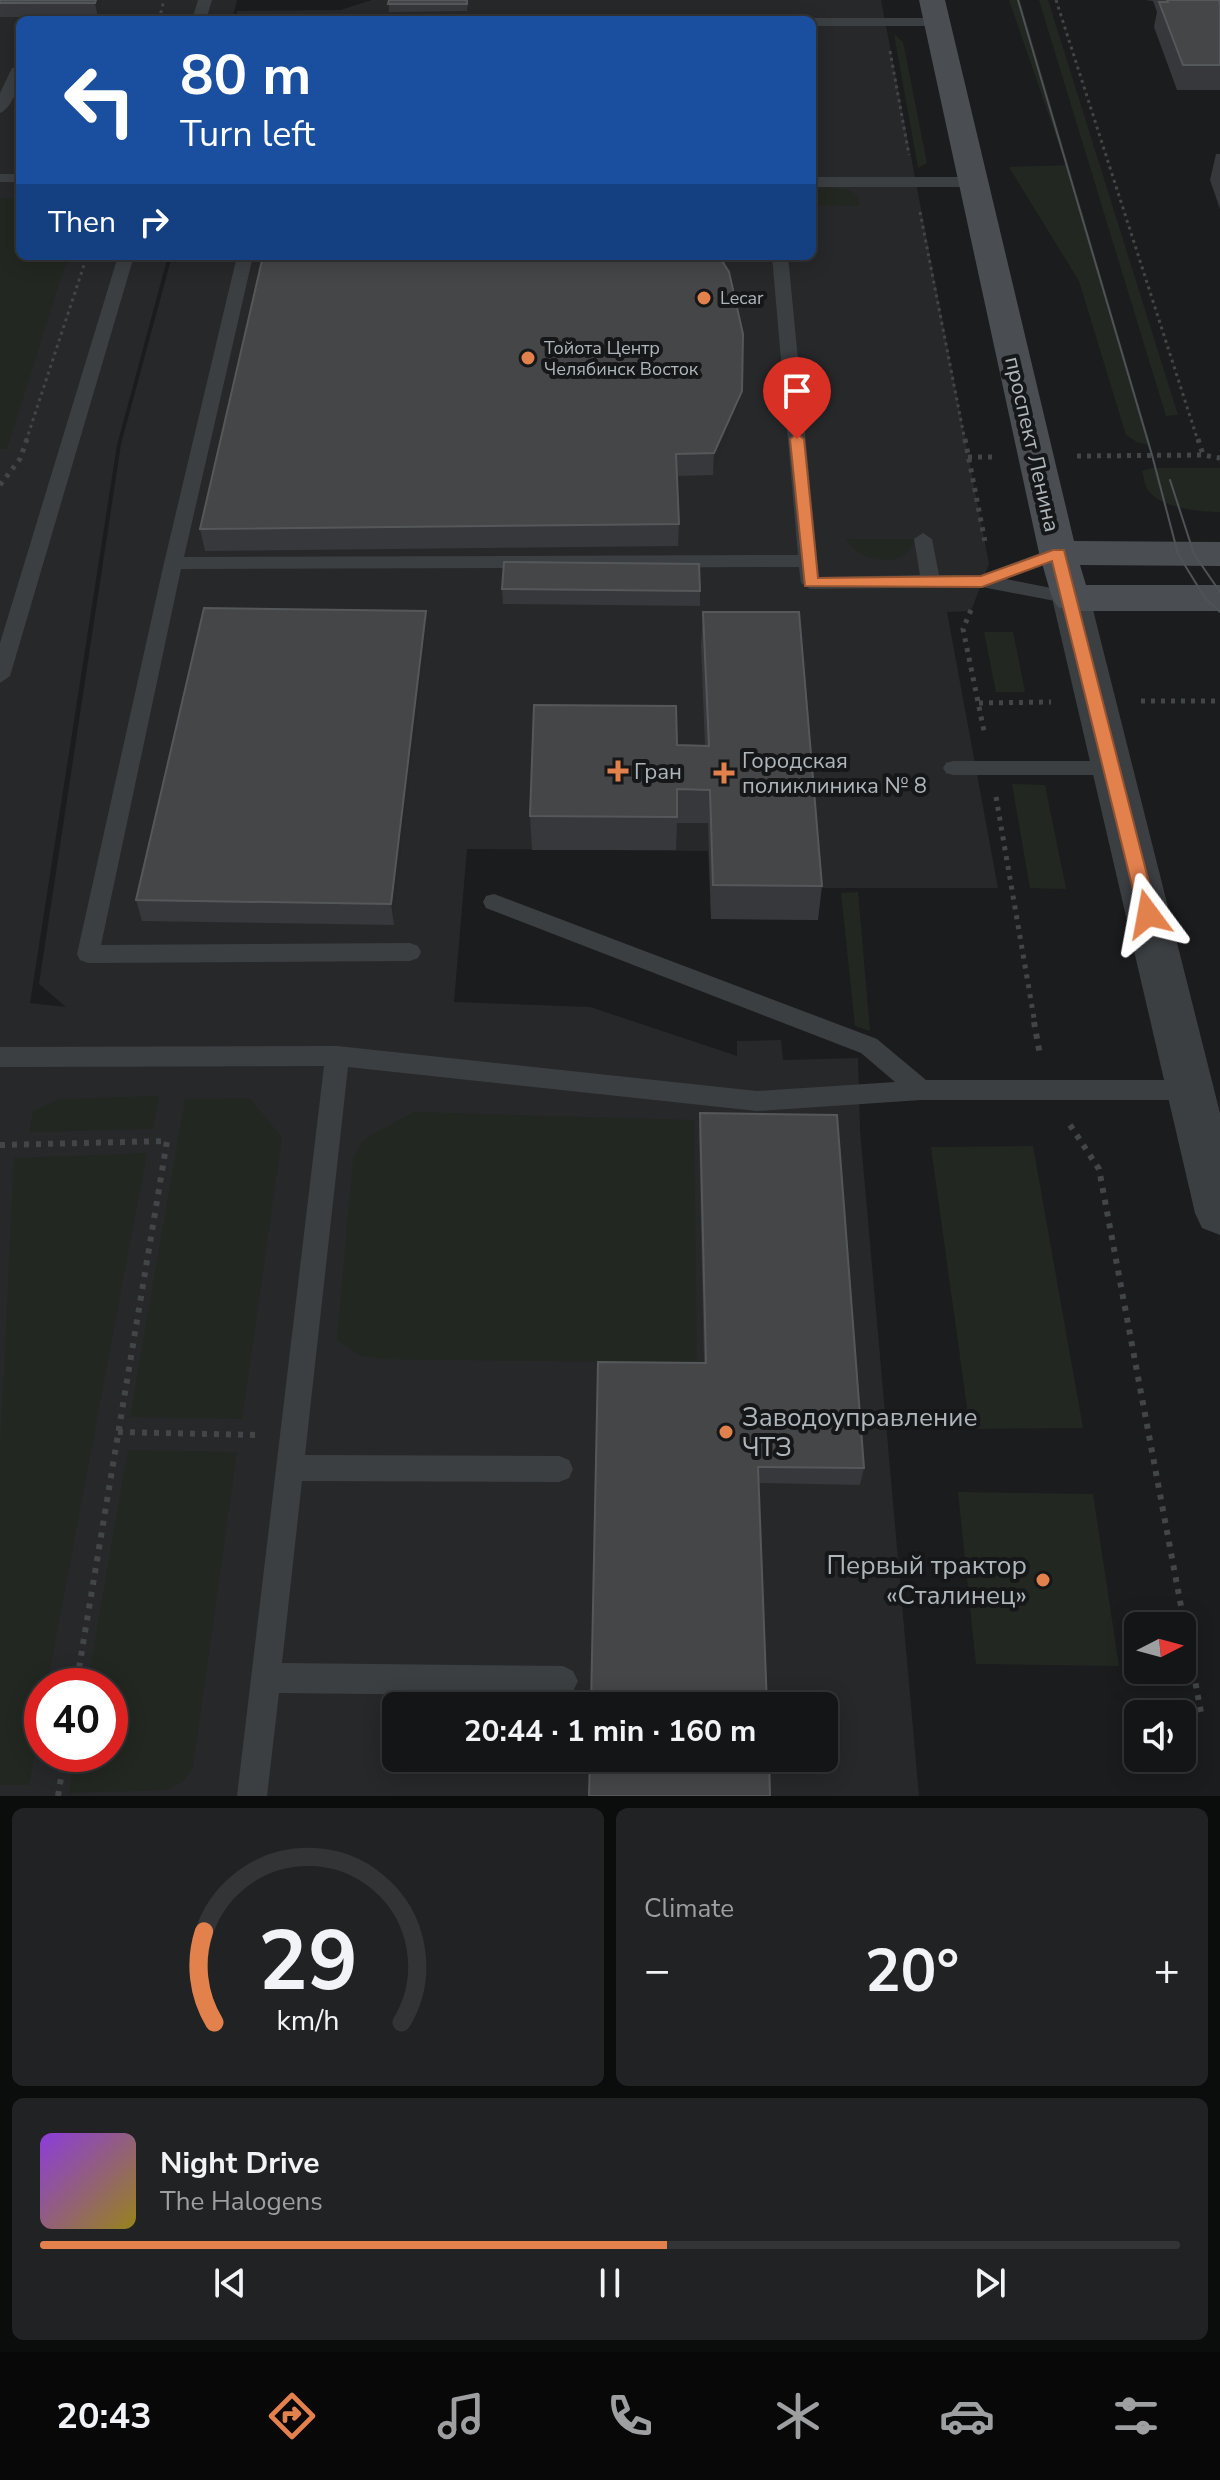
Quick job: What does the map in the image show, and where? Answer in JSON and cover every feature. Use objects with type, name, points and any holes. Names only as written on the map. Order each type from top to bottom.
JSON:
[{"type":"main road","name":"проспект Ленина","points":[[935,11],[1058,553],[1071,598]]},
{"type":"main road","points":[[1058,553],[1220,554]]},
{"type":"main road","points":[[1071,598],[1220,598]]},
{"type":"street","name":"проспект Ленина","points":[[1071,598],[1220,1213]]},
{"type":"lane","points":[[816,22],[885,22],[935,11]]},
{"type":"lane","points":[[0,109],[16,73]]},
{"type":"lane","points":[[816,182],[974,182]]},
{"type":"lane","points":[[0,676],[125,260]]},
{"type":"lane","points":[[244,260],[173,563],[88,954],[410,952]]},
{"type":"lane","points":[[780,260],[810,583],[982,581],[1071,598]]},
{"type":"lane","points":[[923,539],[931,582]]},
{"type":"lane","points":[[982,581],[1058,553]]},
{"type":"lane","points":[[173,563],[808,561]]},
{"type":"lane","points":[[953,768],[1112,768]]},
{"type":"lane","points":[[494,902],[869,1046],[921,1090]]},
{"type":"lane","points":[[0,1057],[337,1056],[757,1101],[921,1090],[1190,1090]]},
{"type":"lane","points":[[252,1796],[337,1056]]},
{"type":"lane","points":[[289,1468],[559,1469]]},
{"type":"lane","points":[[266,1678],[563,1681]]},
{"type":"path","points":[[1056,0],[1203,455]]},
{"type":"path","points":[[885,22],[989,564],[963,629],[991,769],[1046,1090],[1099,1169],[1202,1718]]},
{"type":"path","points":[[0,485],[20,459],[86,260]]},
{"type":"path","points":[[1036,457],[1203,455],[1220,458]]},
{"type":"path","points":[[0,1145],[167,1141],[79,1668]]},
{"type":"path","points":[[118,1432],[292,1436]]},
{"type":"path","points":[[58,1796],[62,1772]]},
{"type":"shaded area","points":[[0,0],[237,0],[233,16],[16,16],[16,260],[167,260],[117,445],[30,1003],[66,1007],[39,984],[121,444],[171,260],[816,260],[816,16],[236,16],[237,11],[340,10],[372,0],[881,0],[989,564],[971,611],[947,612],[998,888],[816,888],[818,920],[711,919],[708,851],[467,849],[454,1002],[590,1007],[737,1056],[737,1041],[781,1040],[783,1060],[858,1058],[860,1130],[919,1796],[0,1796]]},
{"type":"shaded area","points":[[1009,0],[1020,0],[1151,446],[1126,435],[1079,281],[1009,167],[1066,165]]},
{"type":"shaded area","points":[[1039,0],[1048,0],[1178,415],[1166,416]]},
{"type":"shaded area","points":[[894,34],[903,42],[927,163],[918,168]]},
{"type":"shaded area","points":[[816,188],[849,190],[857,195],[860,206],[816,205]]},
{"type":"shaded area","points":[[0,198],[16,198],[16,260],[67,260],[7,449],[0,449]]},
{"type":"shaded area","points":[[1152,468],[1220,468],[1220,512],[1181,508],[1154,496],[1147,488],[1142,471]]},
{"type":"shaded area","points":[[846,539],[914,539],[910,549],[902,556],[882,560],[860,554]]},
{"type":"shaded area","points":[[984,632],[1013,632],[1025,692],[996,692]]},
{"type":"shaded area","points":[[1012,784],[1045,785],[1066,889],[1030,888]]},
{"type":"shaded area","points":[[858,892],[870,1031],[855,1026],[841,893]]},
{"type":"shaded area","points":[[159,1096],[153,1129],[29,1132],[33,1111],[59,1099]]},
{"type":"shaded area","points":[[250,1098],[282,1138],[242,1419],[130,1417],[185,1099]]},
{"type":"shaded area","points":[[414,1112],[694,1120],[697,1363],[381,1359],[361,1356],[337,1340],[353,1159],[364,1139]]},
{"type":"shaded area","points":[[1033,1146],[1083,1428],[970,1429],[931,1147]]},
{"type":"shaded area","points":[[147,1153],[50,1668],[24,1668],[24,1772],[31,1772],[29,1785],[0,1785],[0,1453],[14,1158]]},
{"type":"shaded area","points":[[128,1450],[237,1452],[193,1767],[183,1782],[166,1790],[69,1793],[72,1772],[128,1772],[128,1668],[90,1668]]},
{"type":"shaded area","points":[[958,1492],[1093,1494],[1119,1666],[976,1664]]},
{"type":"building","points":[[0,0],[96,0],[95,3],[0,3]]},
{"type":"building","points":[[389,0],[467,0],[467,4],[388,4]]},
{"type":"building","points":[[1219,0],[1220,65],[1183,65],[1159,2]]},
{"type":"building","points":[[262,260],[722,260],[729,272],[743,334],[742,391],[714,453],[676,454],[679,524],[200,529]]},
{"type":"building","points":[[504,562],[699,564],[700,591],[502,589]]},
{"type":"building","points":[[204,608],[426,611],[391,904],[136,900]]},
{"type":"building","points":[[703,612],[799,612],[822,886],[713,885],[710,790],[677,789],[677,817],[530,816],[534,705],[676,706],[677,745],[709,746]]},
{"type":"building","name":"Заводоуправление ЧТЗ","points":[[700,1113],[837,1115],[864,1468],[758,1467],[766,1692],[591,1692],[598,1362],[706,1363]]},
{"type":"building","points":[[590,1772],[769,1772],[770,1796],[589,1796]]},
{"type":"tram line","points":[[1018,0],[1152,455],[1178,554],[1205,598],[1220,612]]},
{"type":"tram line","points":[[1170,480],[1194,554],[1220,592]]},
{"type":"place","name":"Lecar","points":[[704,298]]},
{"type":"place","name":"Тойота Центр Челябинск Восток","points":[[528,358]]},
{"type":"place","name":"Гран","points":[[618,771]]},
{"type":"place","name":"Городская поликлиника № 8","points":[[724,773]]},
{"type":"place","name":"Заводоуправление ЧТЗ","points":[[726,1432]]},
{"type":"place","name":"Первый трактор «Сталинец»","points":[[1043,1580]]},
{"type":"route","points":[[797,439],[810,583],[982,581],[1058,553],[1148,914]]}]
